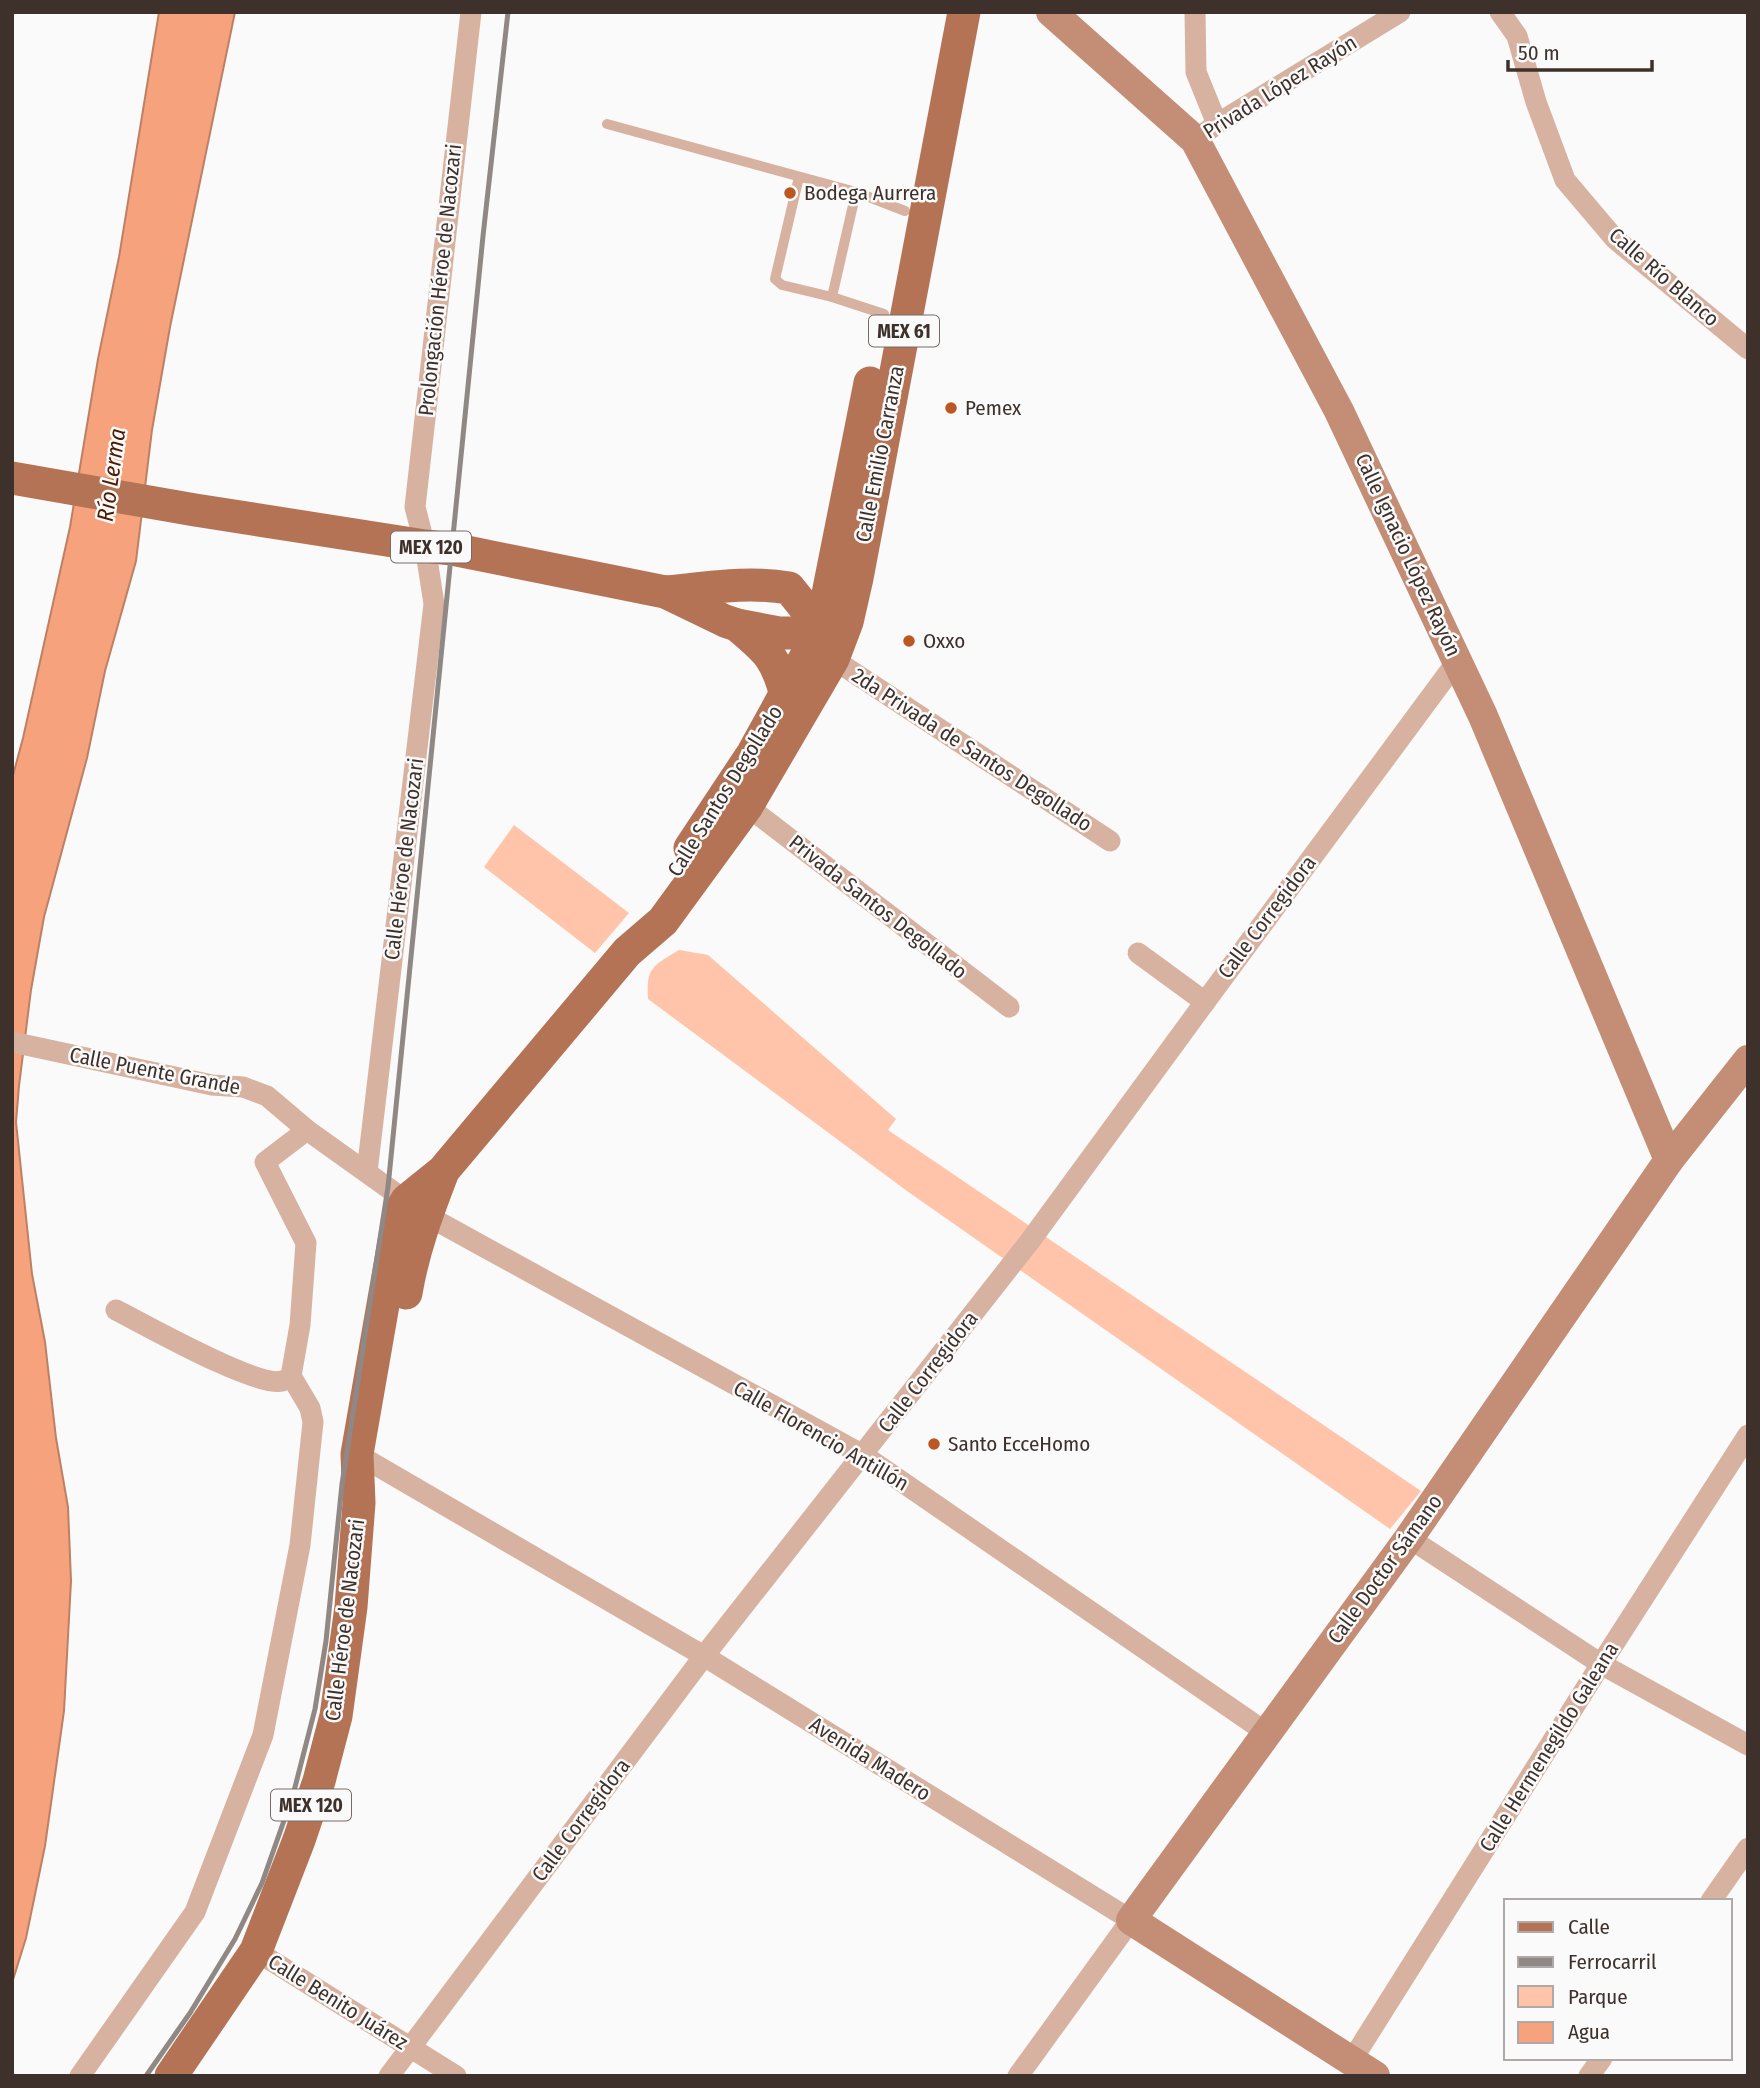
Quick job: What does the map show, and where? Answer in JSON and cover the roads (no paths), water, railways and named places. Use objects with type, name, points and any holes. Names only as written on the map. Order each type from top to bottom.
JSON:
[{"type":"main road","name":"Calle Emilio Carranza","points":[[835,639],[834,565],[905,211],[941,12]]},
{"type":"main road","name":"Calle Emilio Carranza","points":[[835,639],[964,12]]},
{"type":"main road","name":"MEX 120","points":[[12,478],[195,510],[452,549],[665,592],[737,625],[835,639]]},
{"type":"main road","points":[[834,565],[824,576],[789,588],[835,639]]},
{"type":"main road","name":"MEX 120","points":[[665,592],[740,584],[789,588]]},
{"type":"main road","name":"MEX 120","points":[[737,625],[770,653],[780,673],[786,695]]},
{"type":"main road","name":"Calle Santos Degollado","points":[[627,952],[649,911],[753,754],[786,695],[835,639]]},
{"type":"main road","name":"Calle Santos Degollado","points":[[416,1207],[443,1171],[627,952],[663,921],[747,806],[835,639]]},
{"type":"main road","name":"Calle Héroe de Nacozari","points":[[171,2076],[256,1951],[319,1781],[336,1716],[351,1607],[365,1459],[410,1266],[416,1207]]},
{"type":"street","name":"Prolongación Héroe de Nacozari","points":[[425,546],[415,507],[471,12]]},
{"type":"street","name":"Calle Ignacio López Rayón","points":[[1051,12],[1206,132],[1458,660],[1669,1160]]},
{"type":"street","points":[[1195,12],[1196,72],[1206,132]]},
{"type":"street","name":"Privada López Rayón","points":[[1206,132],[1401,12]]},
{"type":"street","name":"Calle Río Blanco","points":[[1500,12],[1517,36],[1536,102],[1564,180],[1615,239],[1748,349]]},
{"type":"street","name":"Calle Héroe de Nacozari","points":[[367,1172],[434,604],[425,546]]},
{"type":"street","name":"2da Privada de Santos Degollado","points":[[835,639],[1110,841]]},
{"type":"street","name":"Calle Corregidora","points":[[389,2076],[704,1656],[1030,1241],[1458,660]]},
{"type":"street","name":"Privada Santos Degollado","points":[[747,806],[1009,1007]]},
{"type":"street","points":[[1138,953],[1205,1002]]},
{"type":"street","name":"Calle Puente Grande","points":[[12,1042],[212,1085],[243,1087],[267,1096],[307,1130],[416,1207]]},
{"type":"street","name":"Calle Doctor Sámano","points":[[1018,2076],[1409,1538],[1669,1160],[1748,1060]]},
{"type":"street","points":[[80,2076],[195,1912],[263,1735],[300,1545],[313,1422],[310,1408],[291,1376],[300,1325],[306,1242],[265,1163],[307,1130]]},
{"type":"street","name":"Calle Florencio Antillón","points":[[416,1207],[863,1455],[1267,1733]]},
{"type":"street","points":[[116,1310],[224,1365],[267,1381],[282,1381],[291,1376]]},
{"type":"street","name":"Calle Hermenegildo Galeana","points":[[1363,2068],[1601,1664],[1748,1435]]},
{"type":"street","name":"Avenida Madero","points":[[365,1459],[704,1656],[1131,1920],[1363,2068]]},
{"type":"street","points":[[1409,1538],[1601,1664],[1748,1745]]},
{"type":"street","points":[[1712,1899],[1748,1848]]},
{"type":"street","name":"Calle Benito Juárez","points":[[256,1951],[456,2076]]},
{"type":"street","points":[[1589,2076],[1600,2060]]},
{"type":"lane","points":[[607,124],[856,192],[905,211]]},
{"type":"lane","points":[[799,177],[775,279],[782,285],[832,297],[884,314]]},
{"type":"lane","points":[[832,297],[856,192]]},
{"type":"water","name":"Río Lerma","points":[[159,12],[235,12],[170,327],[152,430],[136,561],[105,671],[87,758],[44,917],[31,990],[19,1086],[16,1122],[32,1274],[45,1342],[56,1438],[68,1507],[71,1581],[64,1711],[45,1846],[26,1938],[12,1983],[12,779],[70,527],[98,359],[119,257]]},
{"type":"railway","points":[[146,2076],[190,2013],[235,1939],[262,1883],[293,1795],[315,1709],[326,1641],[342,1484],[388,1187],[483,236],[508,12]]},
{"type":"place","name":"Bodega Aurrera","points":[[790,193]]},
{"type":"place","name":"Pemex","points":[[951,408]]},
{"type":"place","name":"Oxxo","points":[[909,641]]},
{"type":"place","name":"Santo EcceHomo","points":[[934,1444]]}]
